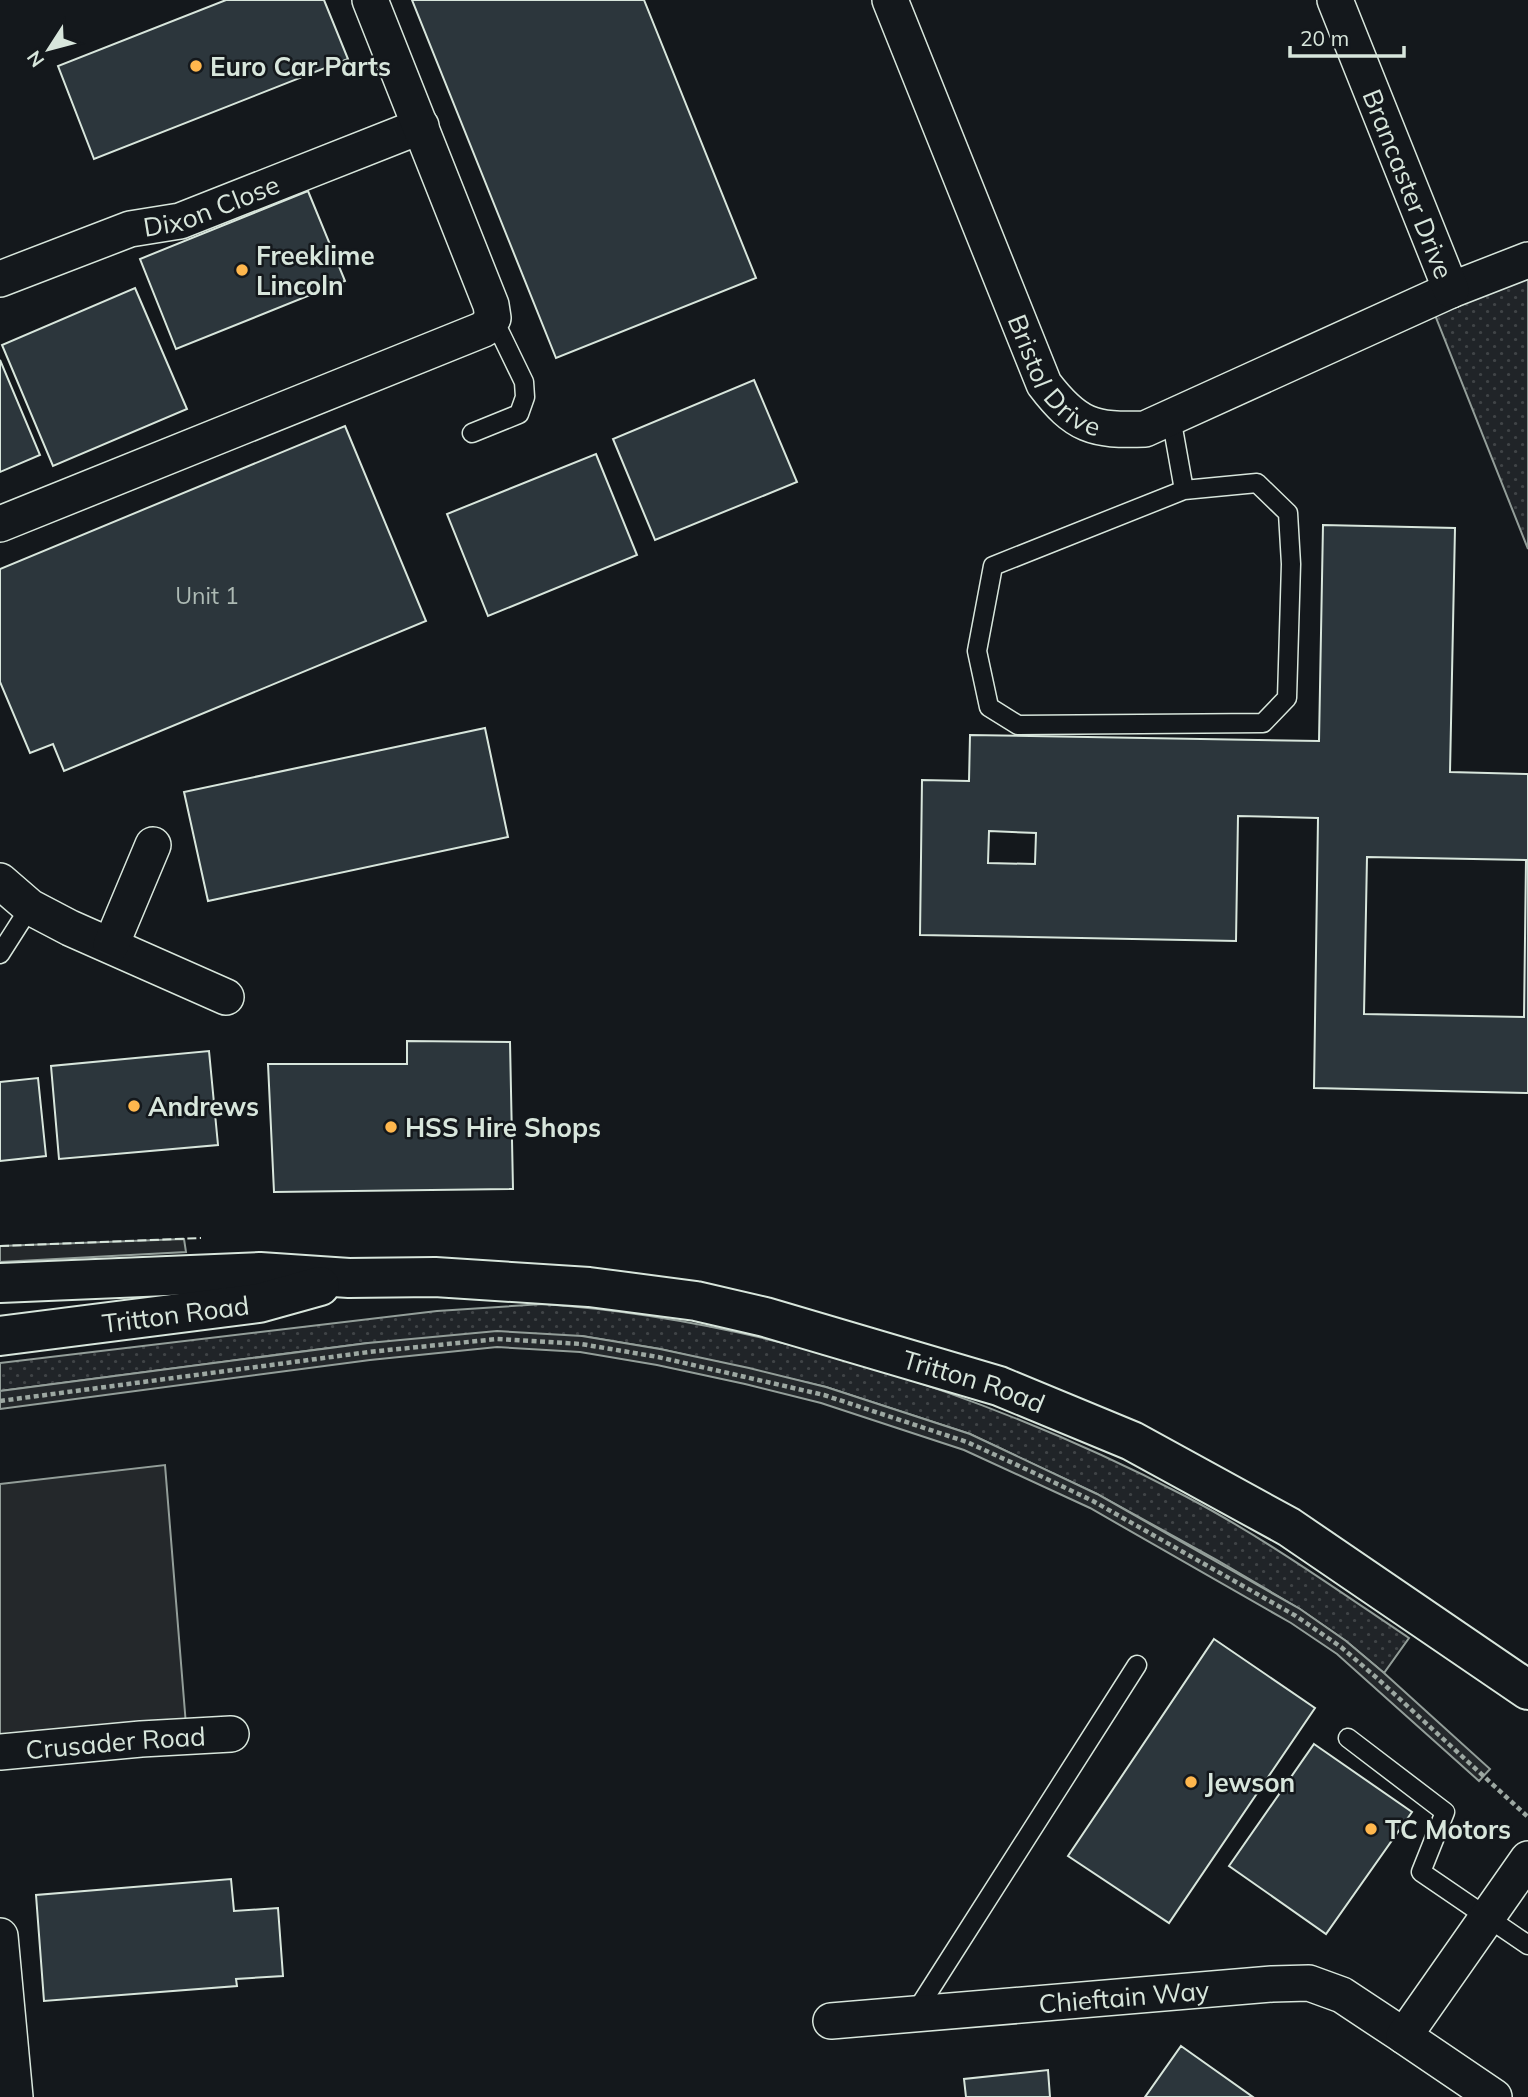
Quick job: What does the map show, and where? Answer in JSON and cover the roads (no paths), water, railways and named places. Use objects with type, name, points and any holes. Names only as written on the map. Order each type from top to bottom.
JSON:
[{"type":"main road","name":"Tritton Road","points":[[0,1283],[260,1272],[349,1278],[435,1277],[589,1287],[696,1301],[765,1317],[999,1386],[1132,1441],[1289,1527],[1528,1690]]},
{"type":"main road","name":"Tritton Road","points":[[0,1336],[259,1303],[349,1278]]},
{"type":"street","points":[[0,524],[484,329],[493,318],[491,305],[370,0]]},
{"type":"street","name":"Bristol Drive","points":[[890,0],[1044,384],[1061,406],[1082,422],[1111,430],[1145,429],[1451,290],[1528,260]]},
{"type":"street","name":"Brancaster Drive","points":[[1335,0],[1451,290]]},
{"type":"street","name":"Dixon Close","points":[[0,279],[130,229],[180,221],[421,126]]},
{"type":"street","points":[[110,945],[152,845]]},
{"type":"street","points":[[0,881],[30,907],[226,997]]},
{"type":"street","name":"Crusader Road","points":[[0,1752],[231,1734]]},
{"type":"street","points":[[1404,2036],[1528,1859]]},
{"type":"street","points":[[0,1936],[15,2097]]},
{"type":"street","name":"Chieftain Way","points":[[831,2021],[1272,1983],[1309,1983],[1342,1995],[1494,2097]]},
{"type":"lane","points":[[472,433],[519,414],[525,397],[524,382],[493,318]]},
{"type":"lane","points":[[1171,417],[1184,490]]},
{"type":"lane","points":[[1257,483],[1288,513],[1291,564],[1287,698],[1263,723],[1018,725],[989,707],[977,651],[993,566],[1184,490],[1257,483]]},
{"type":"lane","points":[[0,954],[30,907]]},
{"type":"lane","points":[[915,2013],[1137,1665]]},
{"type":"lane","points":[[1348,1738],[1445,1812],[1421,1872],[1528,1945]]},
{"type":"place","name":"Euro Car Parts","points":[[196,66]]},
{"type":"place","name":"Freeklime Lincoln","points":[[242,270]]},
{"type":"place","name":"Andrews","points":[[134,1106]]},
{"type":"place","name":"HSS Hire Shops","points":[[391,1127]]},
{"type":"place","name":"Jewson","points":[[1191,1782]]},
{"type":"place","name":"TC Motors","points":[[1371,1829]]}]
